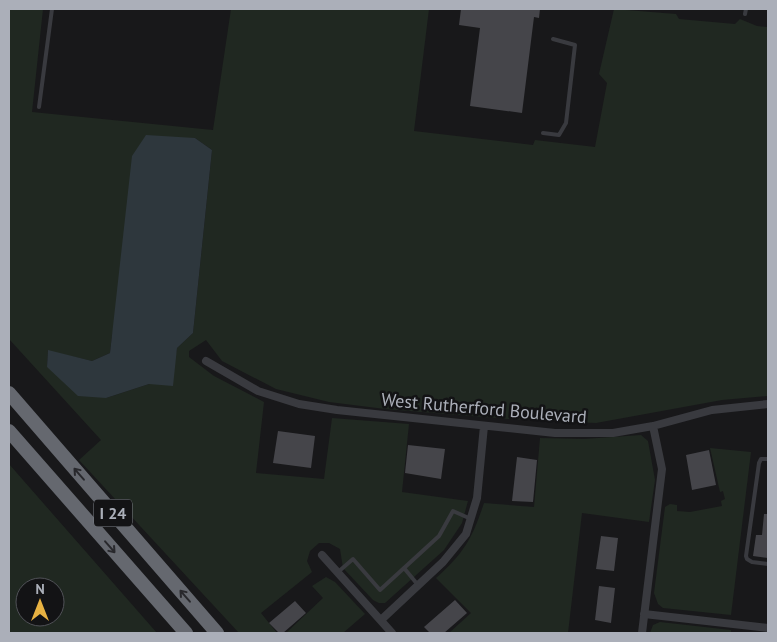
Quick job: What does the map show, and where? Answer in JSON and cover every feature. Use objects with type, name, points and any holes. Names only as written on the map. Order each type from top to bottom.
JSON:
[{"type":"highway","name":"I 24","points":[[9,393],[217,633]]},
{"type":"highway","name":"I 24","points":[[9,431],[186,633]]},
{"type":"street","name":"West Rutherford Boulevard","points":[[206,361],[258,391],[299,404],[337,410],[555,433],[613,432],[652,426],[712,410],[768,404]]},
{"type":"street","points":[[381,620],[443,562],[466,534],[477,498],[484,426]]},
{"type":"street","points":[[642,633],[662,469],[652,426]]},
{"type":"street","points":[[322,555],[392,633]]},
{"type":"street","points":[[644,614],[768,628]]},
{"type":"lane","points":[[39,107],[52,9]]},
{"type":"lane","points":[[745,14],[746,9]]},
{"type":"lane","points":[[543,133],[559,135],[566,123],[575,45],[553,39]]},
{"type":"lane","points":[[768,459],[761,459],[759,463],[746,556],[752,562],[768,564]]},
{"type":"lane","points":[[338,572],[353,559],[380,590],[439,536],[452,511],[471,519]]},
{"type":"lane","points":[[404,568],[418,585]]},
{"type":"shaded area","points":[[9,9],[43,9],[32,112],[213,130],[231,9],[429,9],[414,131],[533,145],[535,140],[595,147],[607,83],[599,74],[614,9],[676,14],[679,19],[735,24],[740,19],[757,26],[768,27],[768,396],[722,400],[596,423],[508,419],[385,409],[329,402],[276,389],[222,361],[206,340],[189,351],[189,357],[214,376],[264,402],[256,473],[324,479],[332,418],[409,424],[402,492],[468,501],[462,523],[444,550],[385,603],[373,600],[343,568],[340,549],[329,543],[319,543],[310,551],[307,561],[312,572],[261,613],[277,633],[239,633],[79,460],[101,440],[9,339]],"holes":[[[195,138],[212,150],[193,333],[177,348],[174,364],[149,384],[106,398],[47,367],[48,351],[92,361],[110,353],[112,335]]]},
{"type":"shaded area","points":[[146,135],[195,138],[212,150],[193,333],[177,348],[173,386],[149,384],[106,398],[78,396],[47,367],[48,350],[92,361],[110,353],[132,156]]},
{"type":"shaded area","points":[[641,435],[648,441],[655,480],[649,522],[582,513],[568,633],[449,633],[471,613],[436,578],[454,561],[466,545],[484,503],[534,507],[540,438],[584,439]]},
{"type":"shaded area","points":[[710,448],[751,452],[731,615],[663,608],[658,604],[654,593],[665,507],[670,504],[677,505],[677,511],[690,512],[722,506],[721,501],[725,499],[723,491],[720,492]]},
{"type":"shaded area","points":[[9,464],[157,633],[9,633]]},
{"type":"shaded area","points":[[326,577],[335,582],[365,614],[343,633],[286,633],[323,598],[312,586]]},
{"type":"shaded area","points":[[660,622],[731,630],[731,633],[650,633],[653,625]]},
{"type":"building","points":[[461,9],[540,9],[539,18],[534,17],[522,113],[470,106],[480,28],[459,25]]},
{"type":"building","points":[[278,431],[315,436],[311,468],[273,463]]},
{"type":"building","points":[[408,445],[445,449],[441,479],[405,473]]},
{"type":"building","points":[[709,450],[716,485],[692,490],[686,455]]},
{"type":"building","points":[[517,457],[537,460],[533,502],[512,501]]},
{"type":"building","points":[[764,514],[768,514],[768,558],[753,556],[756,535],[762,535]]},
{"type":"building","points":[[601,536],[618,538],[614,571],[596,569]]},
{"type":"building","points":[[599,586],[615,588],[611,623],[595,620]]},
{"type":"building","points":[[455,600],[467,613],[444,633],[430,633],[424,627]]},
{"type":"building","points":[[295,601],[306,613],[283,633],[279,633],[269,623]]}]
